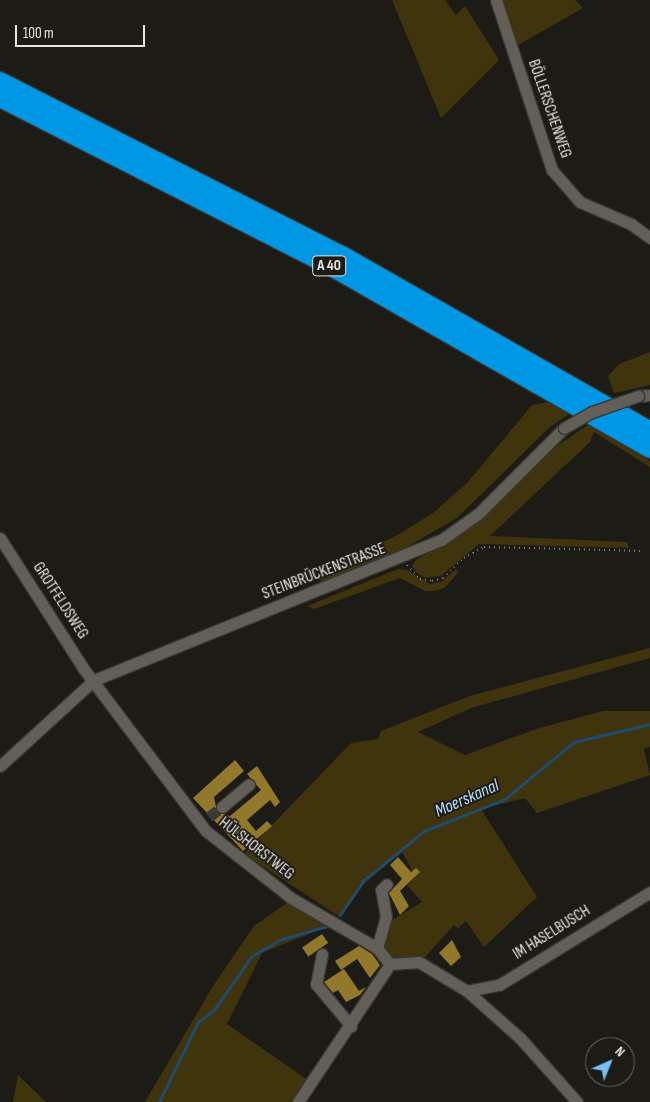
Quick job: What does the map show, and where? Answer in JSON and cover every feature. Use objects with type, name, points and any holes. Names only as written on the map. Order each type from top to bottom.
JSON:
[{"type":"highway","name":"A 40","points":[[0,81],[342,255],[650,431]]},
{"type":"highway","name":"A 40","points":[[0,98],[336,269],[650,449]]},
{"type":"street","name":"BÖLLERSCHENWEG","points":[[496,0],[552,170],[580,202],[631,224],[650,238]]},
{"type":"street","name":"STEINBRÜCKENSTRASSE","points":[[0,766],[94,680],[404,558],[466,524],[564,428],[592,412],[644,395]]},
{"type":"street","name":"GROTFELDSWEG","points":[[0,538],[94,680]]},
{"type":"street","name":"HÜLSHORSTWEG","points":[[94,680],[205,820],[241,862],[291,898],[377,948],[390,964]]},
{"type":"street","points":[[222,807],[249,784]]},
{"type":"street","points":[[377,948],[386,917],[382,890],[388,884]]},
{"type":"street","name":"IM HASELBUSCH","points":[[467,991],[500,985],[650,892]]},
{"type":"street","points":[[322,954],[316,984],[350,1026]]},
{"type":"street","points":[[298,1102],[390,964],[419,962],[467,991],[520,1038],[577,1102]]},
{"type":"path","points":[[404,558],[414,574],[432,582],[443,578],[464,558],[484,547],[643,550]]},
{"type":"shaded area","points":[[392,0],[445,0],[456,15],[465,6],[499,60],[441,118]]},
{"type":"shaded area","points":[[498,0],[575,0],[583,8],[513,48]]},
{"type":"shaded area","points":[[650,352],[650,385],[614,393],[608,376],[619,364]]},
{"type":"shaded area","points":[[549,402],[569,414],[550,427],[457,518],[407,547],[325,582],[313,578],[313,572],[394,537],[433,513],[467,483],[532,405]]},
{"type":"shaded area","points":[[589,424],[650,461],[650,467],[594,432],[590,442],[490,536],[627,542],[629,548],[479,544],[441,576],[425,578],[416,572],[412,566],[416,560],[475,524],[544,455]]},
{"type":"shaded area","points":[[398,569],[407,570],[430,584],[441,582],[456,569],[458,573],[444,588],[435,591],[425,591],[400,578],[314,609],[307,606]]},
{"type":"shaded area","points":[[650,648],[650,658],[471,708],[418,732],[465,755],[539,728],[603,711],[650,711],[650,747],[644,749],[650,775],[537,813],[525,798],[481,809],[537,897],[484,947],[466,921],[458,928],[454,925],[424,958],[397,961],[377,944],[394,919],[422,902],[407,885],[416,876],[402,852],[365,883],[340,917],[244,854],[351,743],[378,739],[381,731],[470,696]]},
{"type":"shaded area","points":[[291,900],[335,923],[262,953],[227,1024],[312,1083],[298,1102],[145,1102],[213,986],[254,926]]},
{"type":"shaded area","points":[[18,1075],[46,1102],[13,1102]]},
{"type":"building","points":[[235,760],[244,771],[214,797],[217,812],[230,816],[261,790],[247,774],[257,766],[280,802],[275,807],[270,800],[247,820],[256,831],[267,821],[272,826],[243,851],[193,798]]},
{"type":"building","points":[[398,857],[411,872],[416,868],[420,872],[400,891],[409,906],[400,915],[389,893],[402,879],[390,865]]},
{"type":"building","points":[[322,934],[328,943],[308,957],[302,947]]},
{"type":"building","points":[[452,940],[461,957],[451,966],[439,953]]},
{"type":"building","points":[[359,946],[372,954],[380,965],[370,978],[357,959],[341,970],[335,961]]},
{"type":"building","points":[[344,969],[359,991],[366,987],[360,995],[346,1002],[338,990],[333,993],[324,982]]},
{"type":"waterway","name":"Moerskanal","points":[[340,915],[363,881],[424,831],[505,799],[574,742],[650,724]]},
{"type":"waterway","name":"Moerskanal","points":[[159,1102],[198,1022],[214,1010],[252,956],[282,939],[331,925]]},
{"type":"tunnel","points":[[209,817],[222,807]]}]
